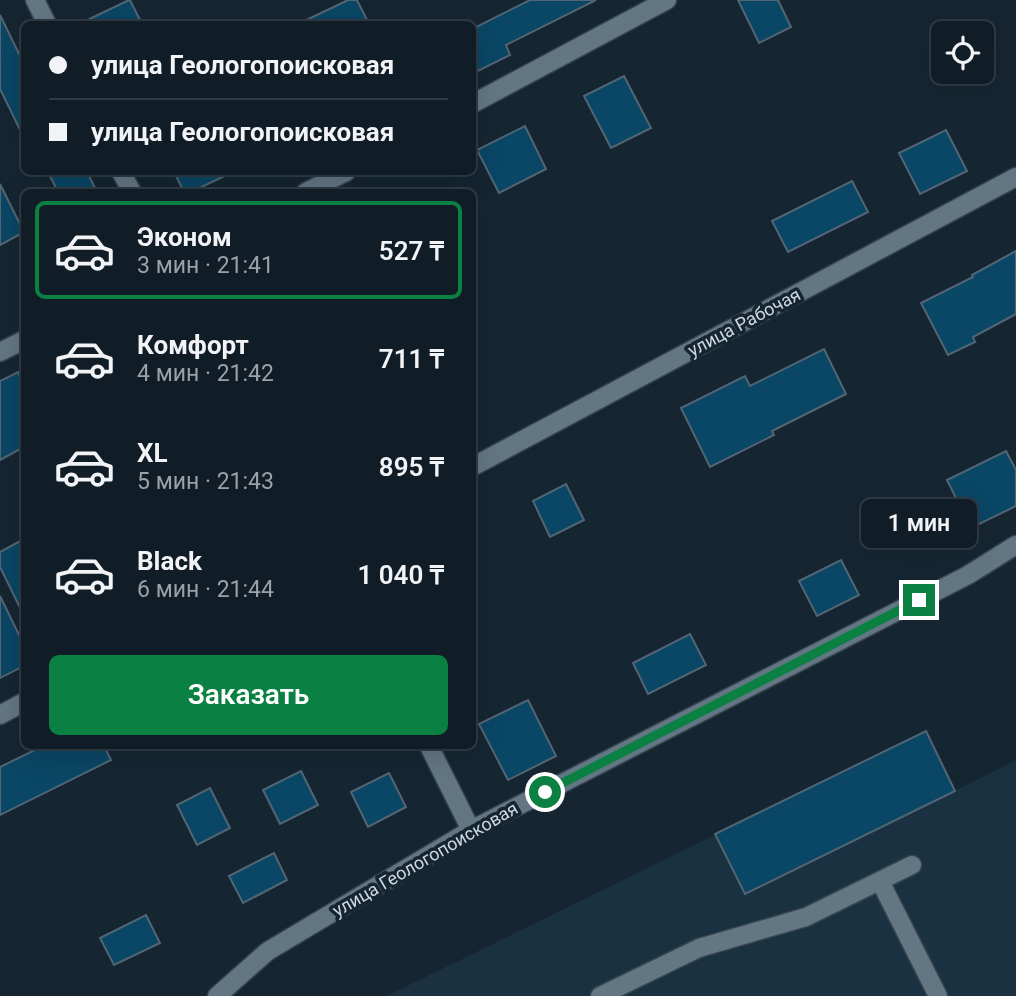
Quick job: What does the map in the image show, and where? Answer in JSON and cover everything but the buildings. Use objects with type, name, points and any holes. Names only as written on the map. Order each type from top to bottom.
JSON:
[{"type":"street","points":[[35,0],[46,21]]},
{"type":"street","points":[[476,102],[667,0]]},
{"type":"street","points":[[312,189],[340,175]]},
{"type":"street","name":"улица Рабочая","points":[[476,465],[1016,177]]},
{"type":"street","points":[[0,352],[21,342]]},
{"type":"street","name":"улица Геологопоисковая","points":[[217,996],[268,951],[471,830],[968,575],[1016,545]]},
{"type":"street","points":[[0,715],[21,704]]},
{"type":"street","points":[[430,749],[471,830]]},
{"type":"street","points":[[600,996],[699,947],[806,917],[912,865]]},
{"type":"street","points":[[880,881],[938,996]]},
{"type":"shaded area","points":[[926,731],[955,791],[1016,760],[1016,996],[387,996]]},
{"type":"route","points":[[545,792],[919,600]]}]
